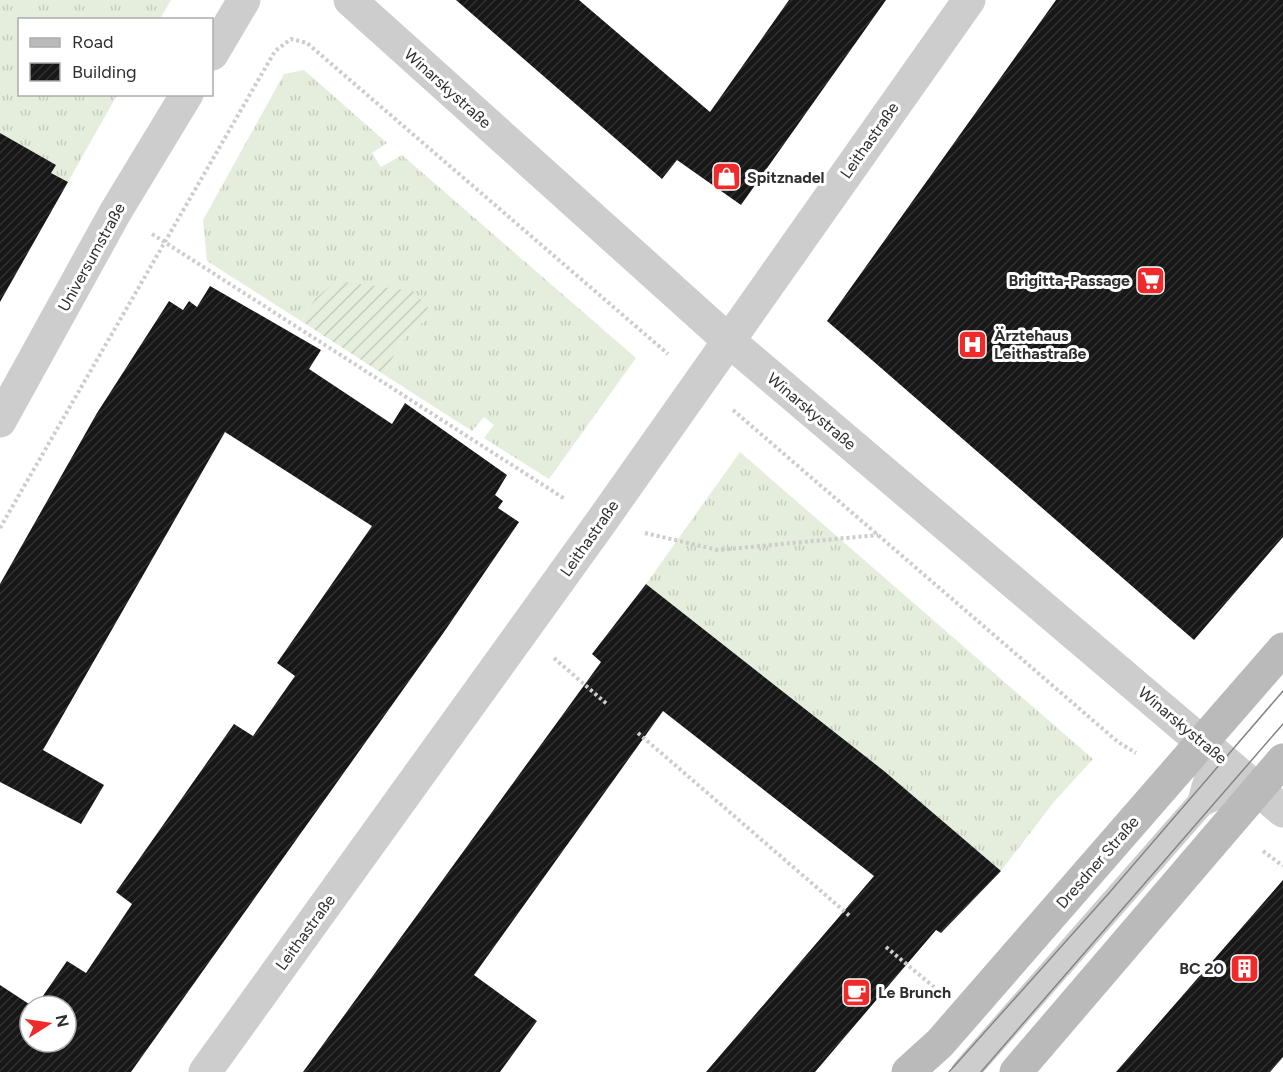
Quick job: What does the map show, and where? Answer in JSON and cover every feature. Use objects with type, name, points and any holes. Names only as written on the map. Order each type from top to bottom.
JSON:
[{"type":"main road","name":"Dresdner Straße","points":[[908,1072],[940,1043],[1283,650]]},
{"type":"main road","points":[[1016,1072],[1283,760]]},
{"type":"street","points":[[213,52],[244,0]]},
{"type":"street","name":"Winarskystraße","points":[[350,0],[728,340],[1283,811]]},
{"type":"street","name":"Leithastraße","points":[[205,1072],[601,522],[969,0]]},
{"type":"street","name":"Universumstraße","points":[[0,421],[116,211],[186,96]]},
{"type":"lane","points":[[1201,803],[1208,778],[1203,742]]},
{"type":"lane","points":[[965,1072],[1201,803],[1222,793],[1258,789]]},
{"type":"path","points":[[0,528],[275,51],[291,39],[300,40],[307,43],[1118,742],[1136,753]]},
{"type":"path","points":[[116,211],[601,522],[718,550],[878,535]]},
{"type":"path","points":[[522,631],[608,705]]},
{"type":"path","points":[[638,733],[851,917]]},
{"type":"path","points":[[886,947],[937,990]]},
{"type":"green space","points":[[0,0],[171,0],[161,18],[18,18],[18,96],[116,96],[68,182],[51,173],[56,165],[0,133]]},
{"type":"green space","points":[[304,70],[387,143],[372,153],[381,167],[402,155],[636,358],[549,479],[484,438],[494,425],[484,417],[472,431],[383,374],[405,337],[433,313],[315,299],[301,321],[207,261],[203,220],[284,74]]},
{"type":"green space","points":[[336,281],[413,291],[433,313],[405,337],[383,374],[301,321],[315,299]]},
{"type":"green space","points":[[740,452],[1093,759],[1053,803],[1001,871],[884,771],[646,584]]},
{"type":"building","points":[[456,0],[579,0],[710,112],[789,0],[886,0],[741,205],[677,160],[662,179]]},
{"type":"building","points":[[1056,0],[1283,0],[1283,537],[1194,640],[827,321]]},
{"type":"building","points":[[0,133],[56,165],[51,173],[68,182],[0,302]]},
{"type":"building","points":[[210,286],[321,350],[309,369],[392,424],[405,403],[507,475],[495,495],[503,501],[498,508],[519,522],[444,632],[131,1072],[0,1072],[0,985],[18,997],[18,1054],[78,1054],[78,994],[44,994],[67,961],[86,973],[132,904],[116,892],[234,724],[253,736],[295,676],[277,663],[372,526],[225,432],[43,750],[104,785],[81,824],[0,782],[0,584],[97,413],[169,301],[183,310],[189,301],[197,307]]},
{"type":"building","points":[[646,584],[884,771],[1001,871],[941,933],[936,930],[815,1072],[706,1072],[874,876],[663,711],[474,975],[537,1021],[500,1072],[303,1072],[601,662],[592,654]]},
{"type":"building","name":"BC 20","points":[[1283,880],[1283,1057],[1270,1072],[1116,1072]]},
{"type":"tram line","points":[[949,1072],[1109,893],[1283,691]]},
{"type":"tram line","points":[[981,1072],[1283,724]]},
{"type":"place","name":"Spitznadel","points":[[726,177]]},
{"type":"place","name":"Brigitta-Passage","points":[[1151,280]]},
{"type":"place","name":"Ärztehaus Leithastraße","points":[[973,344]]},
{"type":"place","name":"BC 20","points":[[1245,968]]},
{"type":"place","name":"Le Brunch","points":[[857,992]]}]
